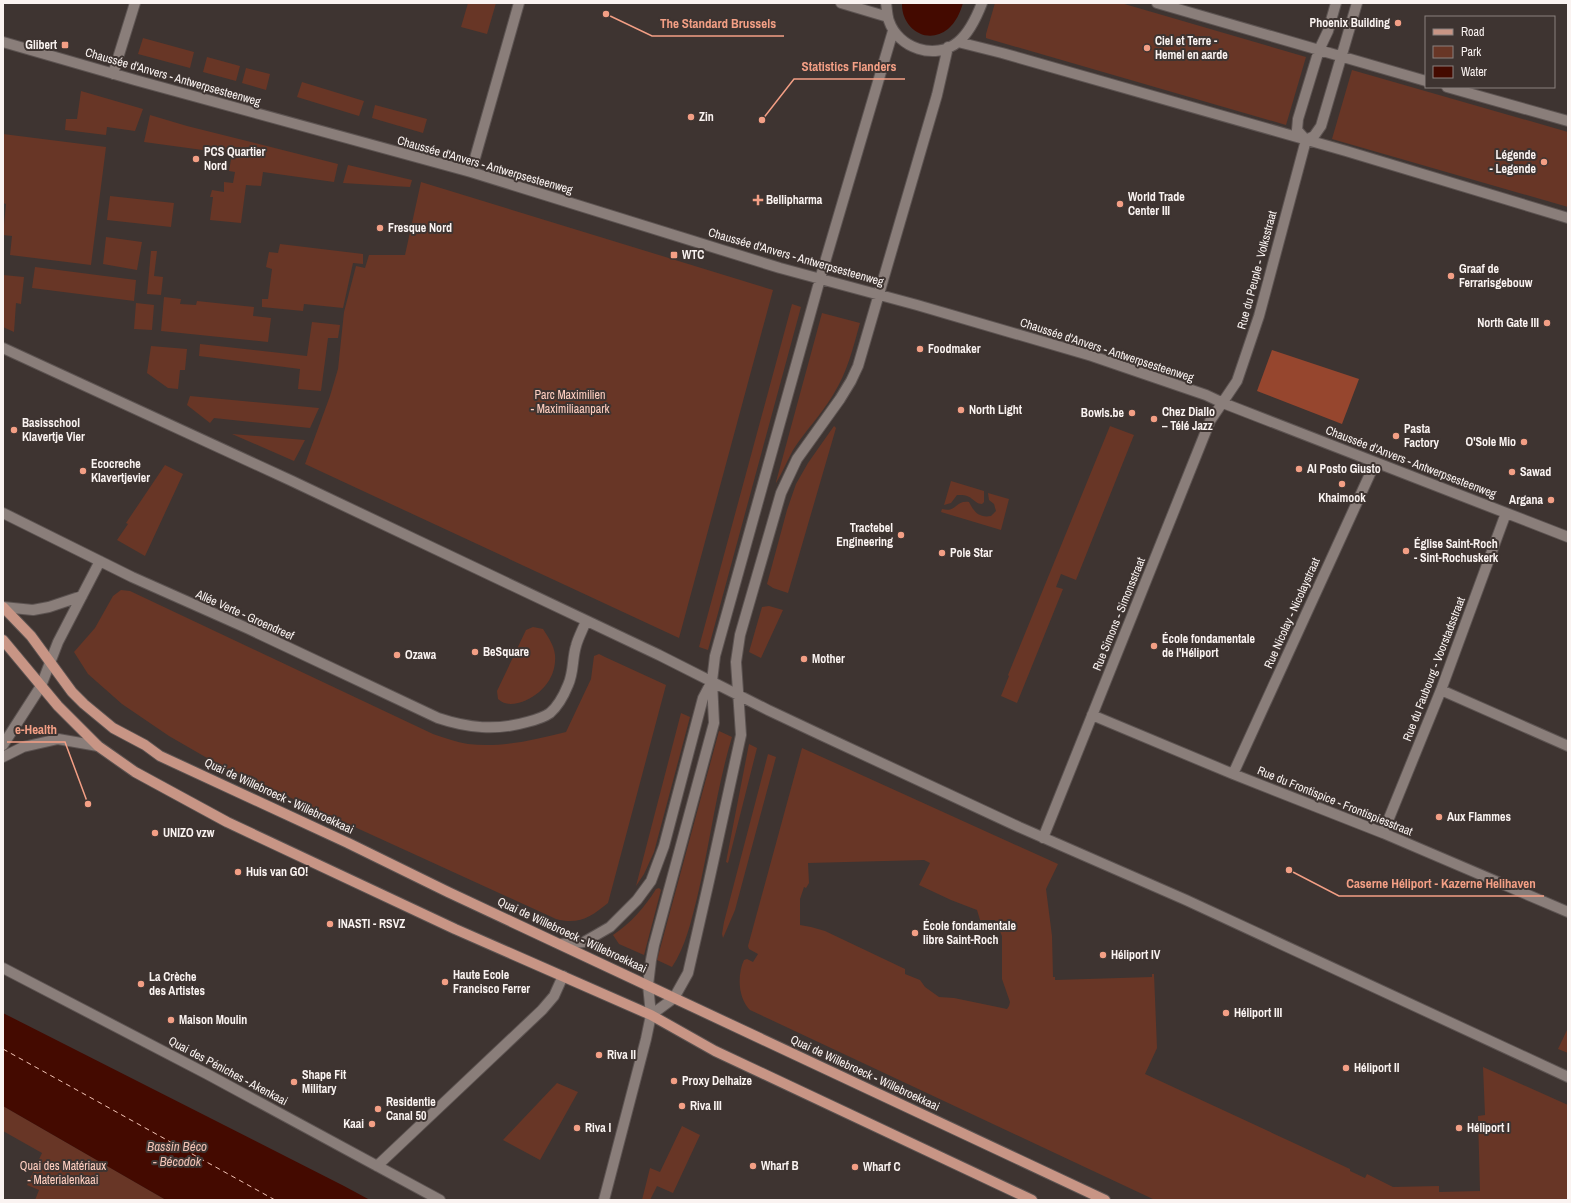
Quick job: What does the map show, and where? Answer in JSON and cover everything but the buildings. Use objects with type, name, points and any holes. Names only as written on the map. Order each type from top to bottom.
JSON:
[{"type":"main road","points":[[3,607],[31,636],[50,662]]},
{"type":"main road","points":[[3,640],[58,706],[98,746],[135,772],[227,822],[455,929],[651,1015],[715,1051],[1032,1200]]},
{"type":"main road","name":"Quai de Willebroeck - Willebroekkaai","points":[[50,662],[72,692],[84,704],[113,728],[145,745],[160,756],[348,842],[674,998],[1104,1200]]},
{"type":"street","points":[[114,74],[135,3]]},
{"type":"street","points":[[471,172],[519,3]]},
{"type":"street","points":[[841,3],[888,16]]},
{"type":"street","points":[[886,3],[888,16],[894,31],[903,42],[912,47],[933,51],[948,47],[958,42],[971,25],[982,3]]},
{"type":"street","points":[[1157,3],[1425,81]]},
{"type":"street","points":[[1306,140],[1297,130],[1298,120],[1318,50],[1328,30],[1336,3]]},
{"type":"street","points":[[1306,140],[1314,136],[1321,126],[1357,3]]},
{"type":"street","points":[[604,1200],[642,1056],[651,1015],[648,985],[654,945],[714,723],[712,681],[715,656],[820,279],[894,31]]},
{"type":"street","name":"Chaussée d'Anvers - Antwerpsesteenweg","points":[[3,42],[471,172],[820,279],[1092,356],[1206,395],[1375,463],[1568,537]]},
{"type":"street","points":[[958,42],[1002,53],[1306,140],[1568,218]]},
{"type":"street","points":[[651,1015],[674,998],[688,973],[710,881],[741,735],[736,662],[740,635],[781,493],[788,475],[797,459],[851,381],[862,354],[936,95],[948,47]]},
{"type":"street","points":[[1451,88],[1568,121]]},
{"type":"street","name":"Rue du Peuple - Volksstraat","points":[[1223,403],[1237,381],[1259,316],[1306,140]]},
{"type":"street","points":[[3,348],[292,481],[712,681],[768,710],[1043,838],[1186,900],[1568,1077]]},
{"type":"street","name":"Rue Simons - Simonsstraat","points":[[1043,838],[1210,421],[1223,403]]},
{"type":"street","name":"Rue Nicolay - Nicolaystraat","points":[[1233,774],[1375,463]]},
{"type":"street","name":"Allée Verte - Groendreef","points":[[3,512],[178,598],[249,629],[438,718],[455,724],[482,728],[513,726],[539,719],[550,712],[561,700],[569,684],[574,668],[576,646],[586,621]]},
{"type":"street","name":"Rue du Faubourg - Voorstadsstraat","points":[[1384,833],[1441,690],[1506,513]]},
{"type":"street","points":[[3,745],[41,686],[58,642],[100,561]]},
{"type":"street","points":[[3,607],[33,610],[49,607],[82,596]]},
{"type":"street","points":[[560,944],[584,942],[610,927],[637,900],[651,881],[664,846],[703,698],[712,681]]},
{"type":"street","points":[[1441,690],[1568,746]]},
{"type":"street","name":"Rue du Frontispice - Frontispiesstraat","points":[[1092,716],[1233,774],[1384,833],[1568,912]]},
{"type":"street","points":[[3,757],[23,747],[58,739],[98,746]]},
{"type":"street","name":"Quai des Péniches - Akenkaai","points":[[3,968],[207,1074],[440,1200]]},
{"type":"street","points":[[377,1166],[542,1010],[554,996],[563,976]]},
{"type":"green space","points":[[468,3],[496,3],[487,34],[461,27]]},
{"type":"green space","points":[[995,3],[1121,3],[1306,57],[1286,125],[986,38]]},
{"type":"green space","points":[[143,38],[194,52],[190,68],[138,54]]},
{"type":"green space","points":[[207,57],[240,66],[236,81],[203,72]]},
{"type":"green space","points":[[246,68],[270,74],[266,90],[242,83]]},
{"type":"green space","points":[[1352,70],[1568,132],[1568,207],[1332,139]]},
{"type":"green space","points":[[302,82],[364,101],[359,116],[297,97]]},
{"type":"green space","points":[[81,91],[143,109],[135,131],[107,127],[106,135],[65,130],[66,119],[77,119]]},
{"type":"green space","points":[[375,105],[427,119],[423,133],[372,118]]},
{"type":"green space","points":[[150,115],[187,126],[338,164],[334,182],[263,172],[261,186],[246,185],[241,223],[210,220],[213,197],[210,197],[212,190],[224,192],[224,182],[233,183],[235,172],[229,171],[232,154],[144,142]]},
{"type":"green space","points":[[3,134],[106,147],[91,265],[10,255],[12,236],[3,235],[6,204],[3,203]]},
{"type":"green space","points":[[348,165],[412,180],[410,187],[343,183]]},
{"type":"green space","name":"Parc Maximilien - Maximiliaanpark","points":[[421,182],[773,290],[679,638],[305,464],[330,396],[338,369],[344,312],[356,266],[365,268],[369,255],[405,255]]},
{"type":"green space","points":[[110,196],[174,203],[171,227],[107,220]]},
{"type":"green space","points":[[106,237],[142,242],[137,270],[103,264]]},
{"type":"green space","points":[[280,244],[363,254],[363,264],[353,263],[343,308],[304,304],[303,311],[262,307],[262,299],[268,299],[272,269],[266,267],[269,252],[278,253]]},
{"type":"green space","points":[[151,251],[157,251],[154,276],[163,277],[161,295],[147,294]]},
{"type":"green space","points":[[35,267],[136,280],[134,301],[32,288]]},
{"type":"green space","points":[[3,275],[24,277],[21,304],[16,303],[14,332],[3,327]]},
{"type":"green space","points":[[164,297],[181,299],[180,304],[196,305],[197,301],[254,307],[253,316],[271,318],[268,342],[161,331]]},
{"type":"green space","points":[[136,303],[154,305],[152,330],[134,329]]},
{"type":"green space","points":[[792,304],[801,307],[708,650],[699,647]]},
{"type":"green space","points":[[822,313],[860,323],[849,360],[838,387],[793,450],[776,483],[776,482]]},
{"type":"green space","points":[[312,322],[340,325],[338,338],[328,338],[321,391],[298,389],[300,369],[199,356],[200,344],[307,356]]},
{"type":"green space","points":[[151,346],[187,349],[185,370],[180,370],[178,389],[168,388],[147,373]]},
{"type":"green space","points":[[190,396],[319,408],[310,428],[214,418],[210,423],[187,405]]},
{"type":"green space","points":[[834,426],[836,428],[788,593],[773,588],[767,584],[787,510],[796,484],[808,463]]},
{"type":"green space","points":[[1110,426],[1134,435],[1076,580],[1061,574],[1056,587],[1063,589],[1017,703],[1001,696],[1009,676],[1008,675]]},
{"type":"green space","points":[[232,434],[305,440],[294,461]]},
{"type":"green space","points":[[165,465],[183,474],[145,556],[117,540],[128,524],[126,523]]},
{"type":"green space","points":[[951,481],[984,491],[984,502],[982,504],[976,502],[970,497],[957,495],[951,503],[944,505]]},
{"type":"green space","points":[[988,493],[1009,499],[1001,530],[941,512],[942,509],[951,509],[961,503],[969,502],[977,514],[991,516],[996,511],[994,504],[989,500]]},
{"type":"green space","points":[[121,590],[130,591],[433,734],[468,744],[505,744],[566,732],[591,679],[594,656],[599,654],[666,685],[608,903],[590,916],[578,920],[564,921],[556,919],[221,766],[169,736],[122,704],[88,674],[74,652],[95,628],[113,596]]},
{"type":"green space","points":[[769,606],[783,610],[761,658],[749,652],[762,607]]},
{"type":"green space","points":[[533,627],[543,629],[552,644],[555,655],[555,663],[550,679],[540,691],[526,700],[509,704],[502,702],[498,699],[497,691],[526,630]]},
{"type":"green space","points":[[681,713],[690,717],[654,852],[644,874],[636,886]]},
{"type":"green space","points":[[719,731],[732,737],[726,757],[693,916],[681,951],[672,967],[657,960]]},
{"type":"green space","points":[[749,744],[757,748],[728,863],[726,862]]},
{"type":"green space","points":[[802,748],[1058,864],[1046,889],[1052,936],[1053,977],[1055,977],[1055,980],[1152,977],[1152,974],[1154,974],[1157,1048],[1145,1074],[1350,1169],[1350,1171],[1365,1178],[1367,1174],[1393,1187],[1439,1186],[1439,1192],[1480,1191],[1478,1116],[1485,1115],[1483,1067],[1568,1105],[1568,1200],[1155,1200],[750,1010],[741,993],[740,972],[744,960],[747,959],[753,962],[758,954],[749,949],[748,946]],"holes":[[[924,860],[930,863],[919,885],[977,910],[980,920],[995,920],[1002,936],[1002,979],[1010,1002],[1007,1009],[954,998],[939,997],[925,987],[920,980],[905,974],[905,969],[825,931],[800,925],[800,899],[804,887],[806,888],[809,883],[808,863]]]},
{"type":"green space","points":[[768,754],[776,757],[735,910],[723,938],[722,934],[724,922]]},
{"type":"green space","points":[[659,888],[661,890],[644,955],[619,944],[613,935],[632,920],[656,889]]},
{"type":"green space","points":[[613,953],[632,962],[639,971],[611,958]]},
{"type":"green space","points":[[1568,1028],[1568,1053],[1558,1049]]},
{"type":"green space","points":[[557,1083],[578,1092],[540,1160],[503,1140]]},
{"type":"green space","name":"Quai des Matériaux - Materialenkaai","points":[[3,1106],[166,1200],[35,1200],[39,1190],[27,1185],[42,1153],[3,1131]]},
{"type":"green space","points":[[682,1126],[700,1135],[673,1193],[657,1186],[650,1200],[642,1200],[650,1168],[660,1172]]},
{"type":"shaded area","points":[[1272,350],[1359,379],[1342,424],[1257,391]]},
{"type":"water","points":[[902,3],[963,3],[961,10],[951,26],[940,34],[932,36],[917,32],[911,27],[903,12]]},
{"type":"water","name":"Bassin Béco - Bécodok","points":[[3,1013],[370,1200],[166,1200],[3,1106]]},
{"type":"ferry route","points":[[3,1049],[275,1200]]},
{"type":"place","name":"The Standard Brussels","points":[[606,14]]},
{"type":"place","name":"Phoenix Building","points":[[1398,23]]},
{"type":"place","name":"Glibert","points":[[65,45]]},
{"type":"place","name":"Ciel et Terre - Hemel en aarde","points":[[1147,48]]},
{"type":"place","name":"Zin","points":[[691,117]]},
{"type":"place","name":"Statistics Flanders","points":[[762,120]]},
{"type":"place","name":"PCS Quartier Nord","points":[[196,159]]},
{"type":"place","name":"Légende - Legende","points":[[1544,162]]},
{"type":"place","name":"Bellipharma","points":[[758,200]]},
{"type":"place","name":"World Trade Center III","points":[[1120,204]]},
{"type":"place","name":"Fresque Nord","points":[[380,228]]},
{"type":"place","name":"WTC","points":[[674,255]]},
{"type":"place","name":"Graaf de Ferrarisgebouw","points":[[1451,276]]},
{"type":"place","name":"North Gate III","points":[[1547,323]]},
{"type":"place","name":"Foodmaker","points":[[920,349]]},
{"type":"place","name":"North Light","points":[[961,410]]},
{"type":"place","name":"Bowls.be","points":[[1132,413]]},
{"type":"place","name":"Chez Diallo – Télé Jazz","points":[[1154,419]]},
{"type":"place","name":"Basisschool Klavertje Vier","points":[[14,430]]},
{"type":"place","name":"Pasta Factory","points":[[1396,436]]},
{"type":"place","name":"O'Sole Mio","points":[[1524,442]]},
{"type":"place","name":"Al Posto Giusto","points":[[1299,469]]},
{"type":"place","name":"Ecocreche Klavertjevier","points":[[83,471]]},
{"type":"place","name":"Sawad","points":[[1512,472]]},
{"type":"place","name":"Khaimook","points":[[1342,484]]},
{"type":"place","name":"Argana","points":[[1551,500]]},
{"type":"place","name":"Tractebel Engineering","points":[[901,535]]},
{"type":"place","name":"Église Saint-Roch - Sint-Rochuskerk","points":[[1406,551]]},
{"type":"place","name":"Pole Star","points":[[942,553]]},
{"type":"place","name":"École fondamentale de l'Héliport","points":[[1154,646]]},
{"type":"place","name":"BeSquare","points":[[475,652]]},
{"type":"place","name":"Ozawa","points":[[397,655]]},
{"type":"place","name":"Mother","points":[[804,659]]},
{"type":"place","name":"e-Health","points":[[88,804]]},
{"type":"place","name":"Aux Flammes","points":[[1439,817]]},
{"type":"place","name":"UNIZO vzw","points":[[155,833]]},
{"type":"place","name":"Caserne Héliport - Kazerne Helihaven","points":[[1289,870]]},
{"type":"place","name":"Huis van GO!","points":[[238,872]]},
{"type":"place","name":"INASTI - RSVZ","points":[[330,924]]},
{"type":"place","name":"École fondamentale libre Saint-Roch","points":[[915,933]]},
{"type":"place","name":"Héliport IV","points":[[1103,955]]},
{"type":"place","name":"Haute Ecole Francisco Ferrer","points":[[445,982]]},
{"type":"place","name":"La Crèche des Artistes","points":[[141,984]]},
{"type":"place","name":"Héliport III","points":[[1226,1013]]},
{"type":"place","name":"Maison Moulin","points":[[171,1020]]},
{"type":"place","name":"Riva II","points":[[599,1055]]},
{"type":"place","name":"Héliport II","points":[[1346,1068]]},
{"type":"place","name":"Proxy Delhaize","points":[[674,1081]]},
{"type":"place","name":"Shape Fit Military","points":[[294,1082]]},
{"type":"place","name":"Riva III","points":[[682,1106]]},
{"type":"place","name":"Residentie Canal 50","points":[[378,1109]]},
{"type":"place","name":"Kaai","points":[[372,1124]]},
{"type":"place","name":"Riva I","points":[[577,1128]]},
{"type":"place","name":"Héliport I","points":[[1459,1128]]},
{"type":"place","name":"Wharf B","points":[[753,1166]]},
{"type":"place","name":"Wharf C","points":[[855,1167]]}]
